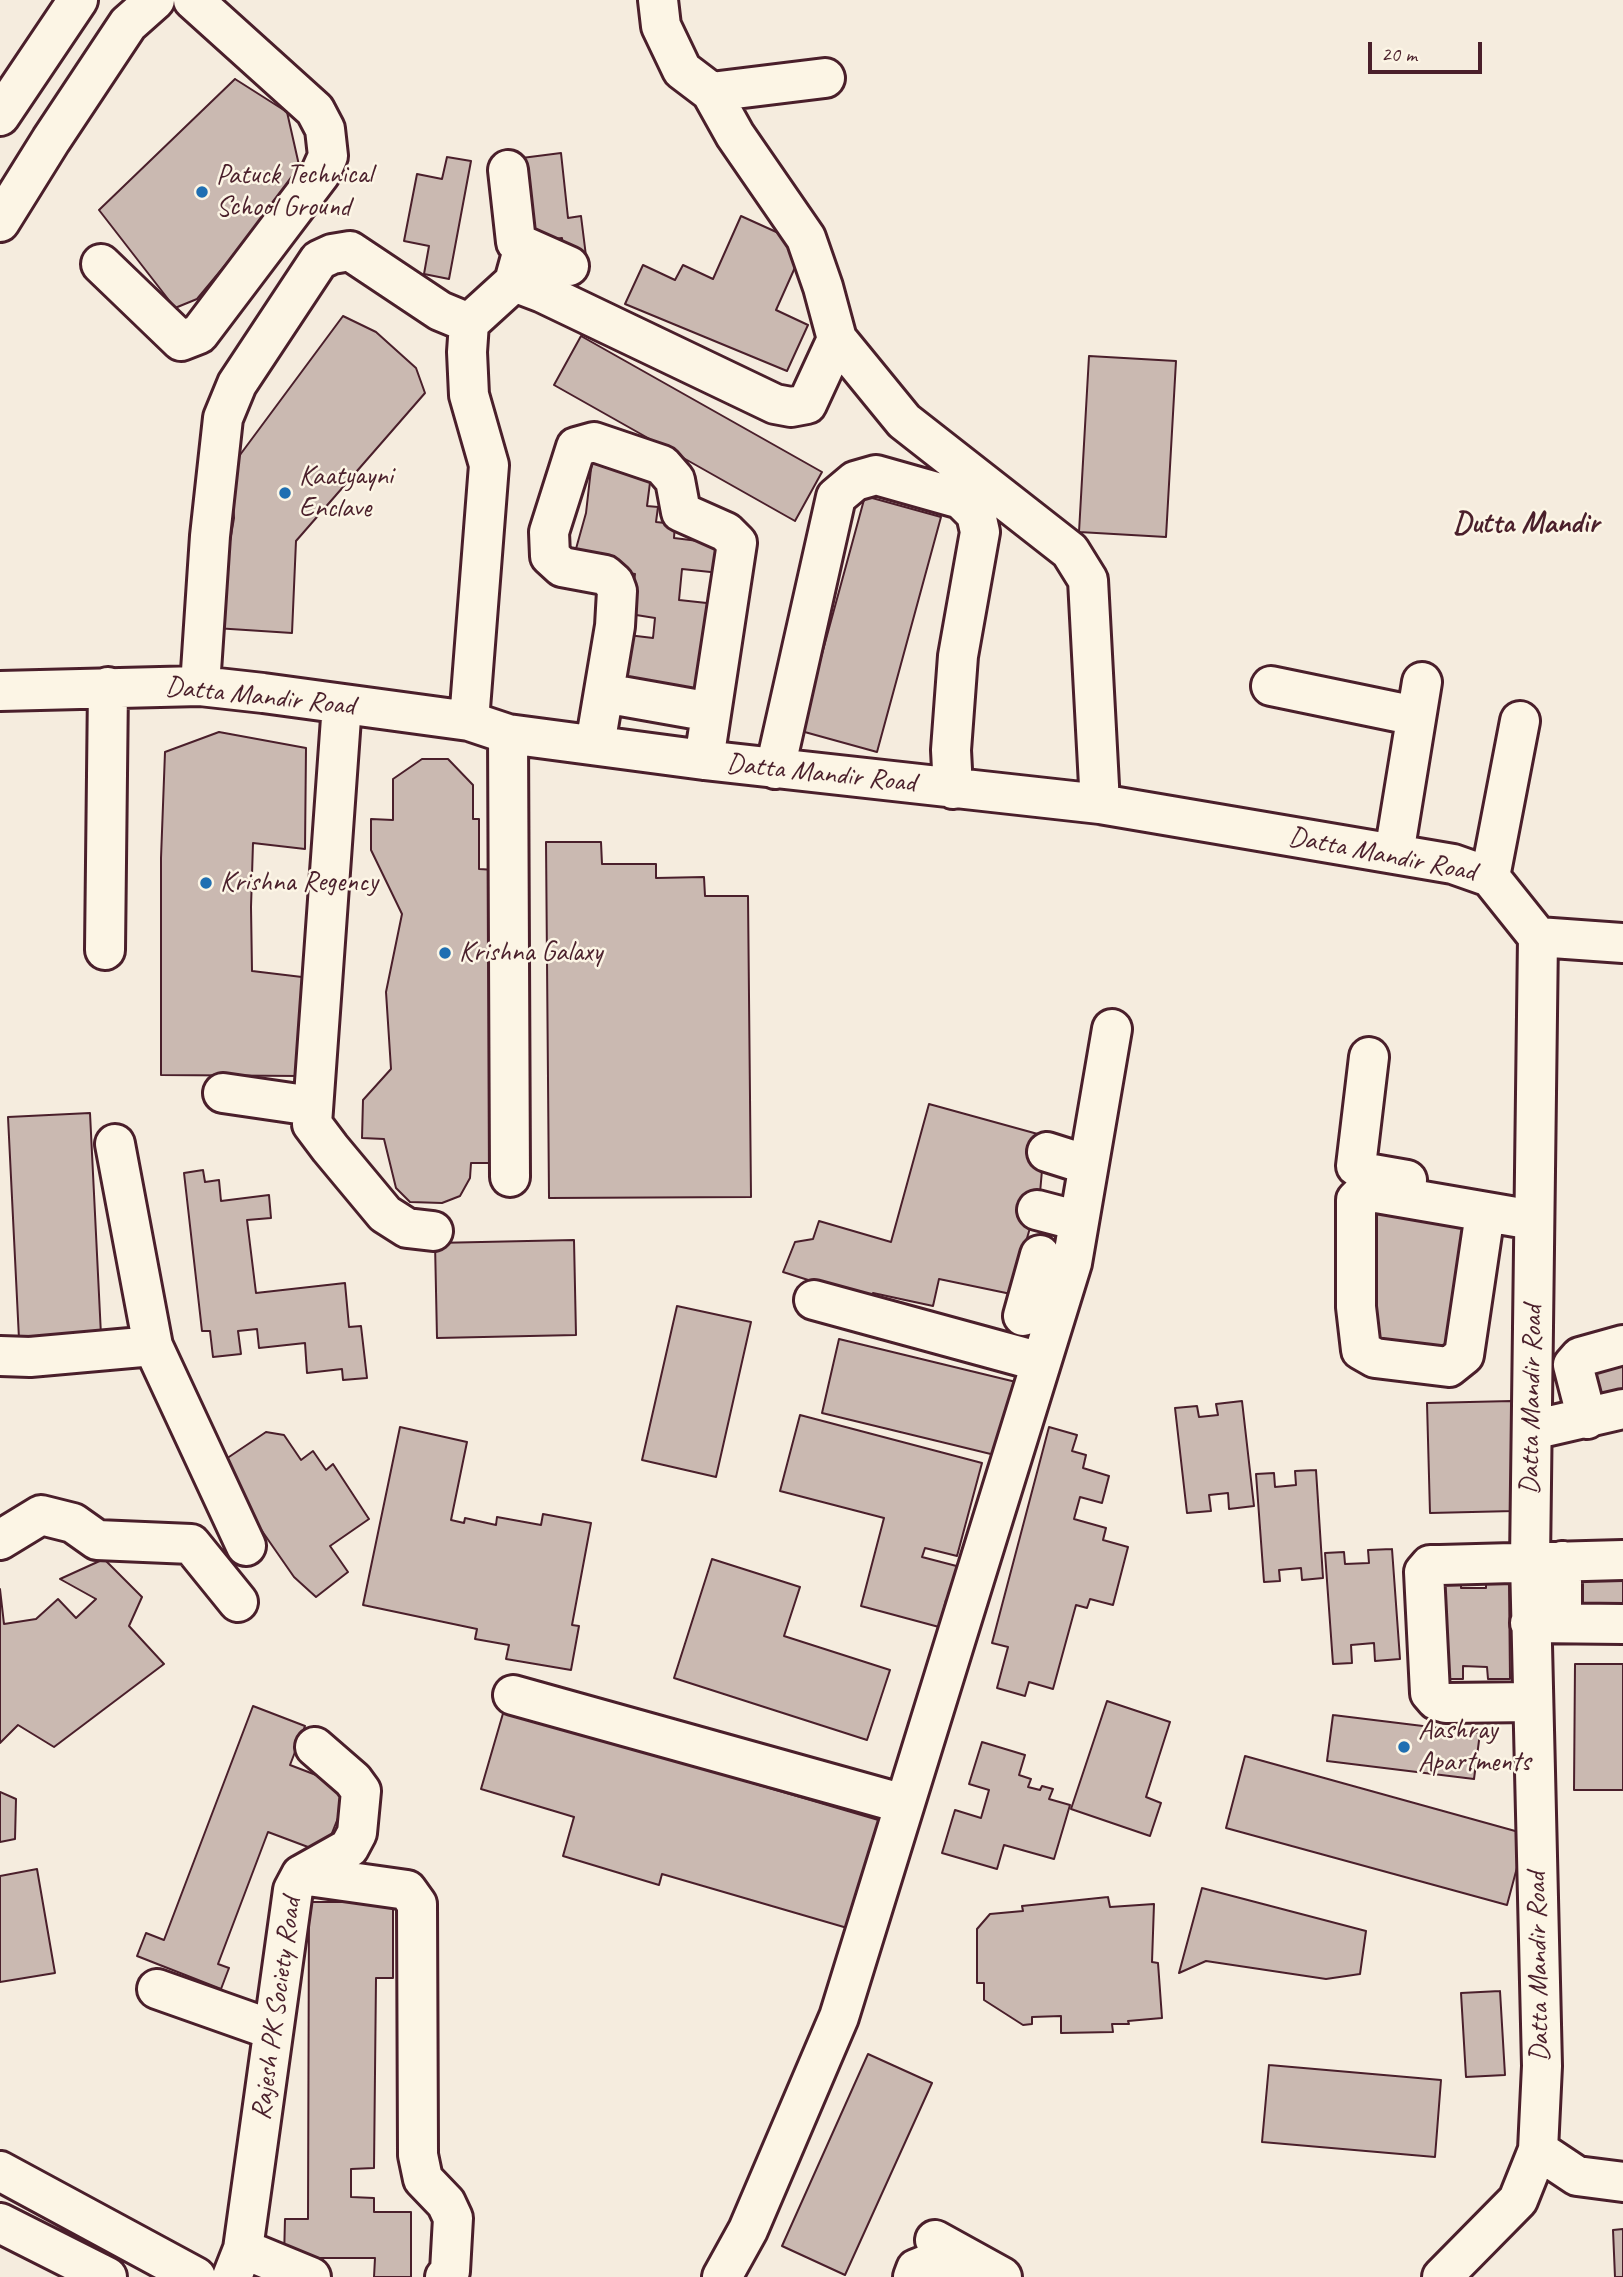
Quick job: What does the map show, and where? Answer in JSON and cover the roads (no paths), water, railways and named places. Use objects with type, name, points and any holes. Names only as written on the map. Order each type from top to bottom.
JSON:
[{"type":"street","points":[[0,116],[78,0]]},
{"type":"street","points":[[0,222],[128,24],[155,0]]},
{"type":"street","points":[[101,264],[181,341],[199,334],[320,174],[328,156],[326,129],[315,110],[193,0]]},
{"type":"street","points":[[658,0],[661,26],[682,70],[711,92],[735,135],[806,238],[837,339],[904,421],[1070,551],[1088,580],[1100,804]]},
{"type":"street","points":[[711,92],[825,78]]},
{"type":"street","points":[[508,170],[516,242],[569,266]]},
{"type":"street","points":[[469,721],[489,466],[469,395],[469,323],[514,282],[524,246]]},
{"type":"street","points":[[200,685],[210,536],[223,418],[237,384],[319,260],[332,254],[350,251],[427,316],[469,323]]},
{"type":"street","points":[[514,282],[543,293],[775,404],[791,407],[807,404],[837,339]]},
{"type":"street","points":[[595,745],[615,626],[617,601],[614,583],[605,575],[562,567],[550,556],[549,532],[576,447],[594,442],[662,465],[675,480],[681,512],[726,532],[737,543],[704,761]]},
{"type":"street","points":[[775,769],[836,496],[855,481],[876,475],[961,499],[976,514],[980,532],[957,656],[951,750],[954,789]]},
{"type":"street","name":"Datta Mandir Road","points":[[0,691],[200,685],[469,721],[508,734],[704,761],[1100,804],[1453,864],[1490,877],[1538,937],[1532,1430],[1546,1561],[1546,1623],[1533,1702],[1542,2066],[1538,2150],[1518,2200],[1441,2277]]},
{"type":"street","points":[[1270,686],[1419,699],[1394,854]]},
{"type":"street","points":[[105,950],[108,687]]},
{"type":"street","points":[[604,693],[711,712]]},
{"type":"street","points":[[342,704],[312,1124],[386,1214],[407,1228],[433,1231]]},
{"type":"street","points":[[1490,877],[1520,721]]},
{"type":"street","points":[[508,734],[510,1177]]},
{"type":"street","points":[[1538,937],[1623,943]]},
{"type":"street","points":[[722,2277],[748,2230],[839,2017],[1041,1362],[1030,1318],[1046,1256],[1079,1221],[1112,1029]]},
{"type":"street","points":[[1369,1056],[1356,1166],[1367,1173],[1533,1212]]},
{"type":"street","points":[[223,1093],[312,1106]]},
{"type":"street","points":[[115,1144],[153,1346],[246,1546]]},
{"type":"street","points":[[1047,1153],[1088,1165]]},
{"type":"street","points":[[1485,1213],[1464,1355],[1449,1367],[1374,1358],[1361,1350],[1356,1307],[1356,1200],[1365,1191],[1485,1213],[1533,1212]]},
{"type":"street","points":[[1037,1210],[1079,1221]]},
{"type":"street","points":[[814,1300],[1041,1362]]},
{"type":"street","points":[[1587,1419],[1573,1365],[1580,1357],[1623,1345]]},
{"type":"street","points":[[0,1356],[44,1356],[153,1346]]},
{"type":"street","points":[[1532,1430],[1623,1409]]},
{"type":"street","points":[[0,1540],[40,1515],[73,1523],[97,1540],[191,1544],[239,1602]]},
{"type":"street","points":[[1533,1702],[1446,1703],[1436,1700],[1430,1693],[1424,1572],[1430,1565],[1623,1560]]},
{"type":"street","points":[[1546,1623],[1623,1624]]},
{"type":"street","points":[[513,1695],[904,1804]]},
{"type":"street","name":"Rajesh PK Society Road","points":[[238,2263],[293,1890],[301,1875],[349,1848],[356,1833],[361,1791],[354,1780],[315,1747]]},
{"type":"street","points":[[301,1875],[407,1890],[417,1904],[418,2155],[423,2179],[446,2203],[453,2218],[450,2271],[445,2277]]},
{"type":"street","points":[[157,1990],[273,2029]]},
{"type":"street","points":[[1538,2150],[1577,2176],[1623,2182]]},
{"type":"street","points":[[0,2171],[196,2277]]},
{"type":"street","points":[[0,2223],[107,2277]]},
{"type":"street","points":[[935,2240],[1002,2277]]},
{"type":"street","points":[[238,2263],[311,2277]]},
{"type":"street","points":[[913,2277],[916,2269],[931,2263],[970,2277]]},
{"type":"place","name":"Patuck Technical School Ground","points":[[202,192]]},
{"type":"place","name":"Kaatyayni Enclave","points":[[285,493]]},
{"type":"place","name":"Krishna Regency","points":[[206,883]]},
{"type":"place","name":"Krishna Galaxy","points":[[445,953]]},
{"type":"place","name":"Aashray Apartments","points":[[1404,1747]]},
{"type":"district","name":"Dutta Mandir","points":[[1526,524]]}]
